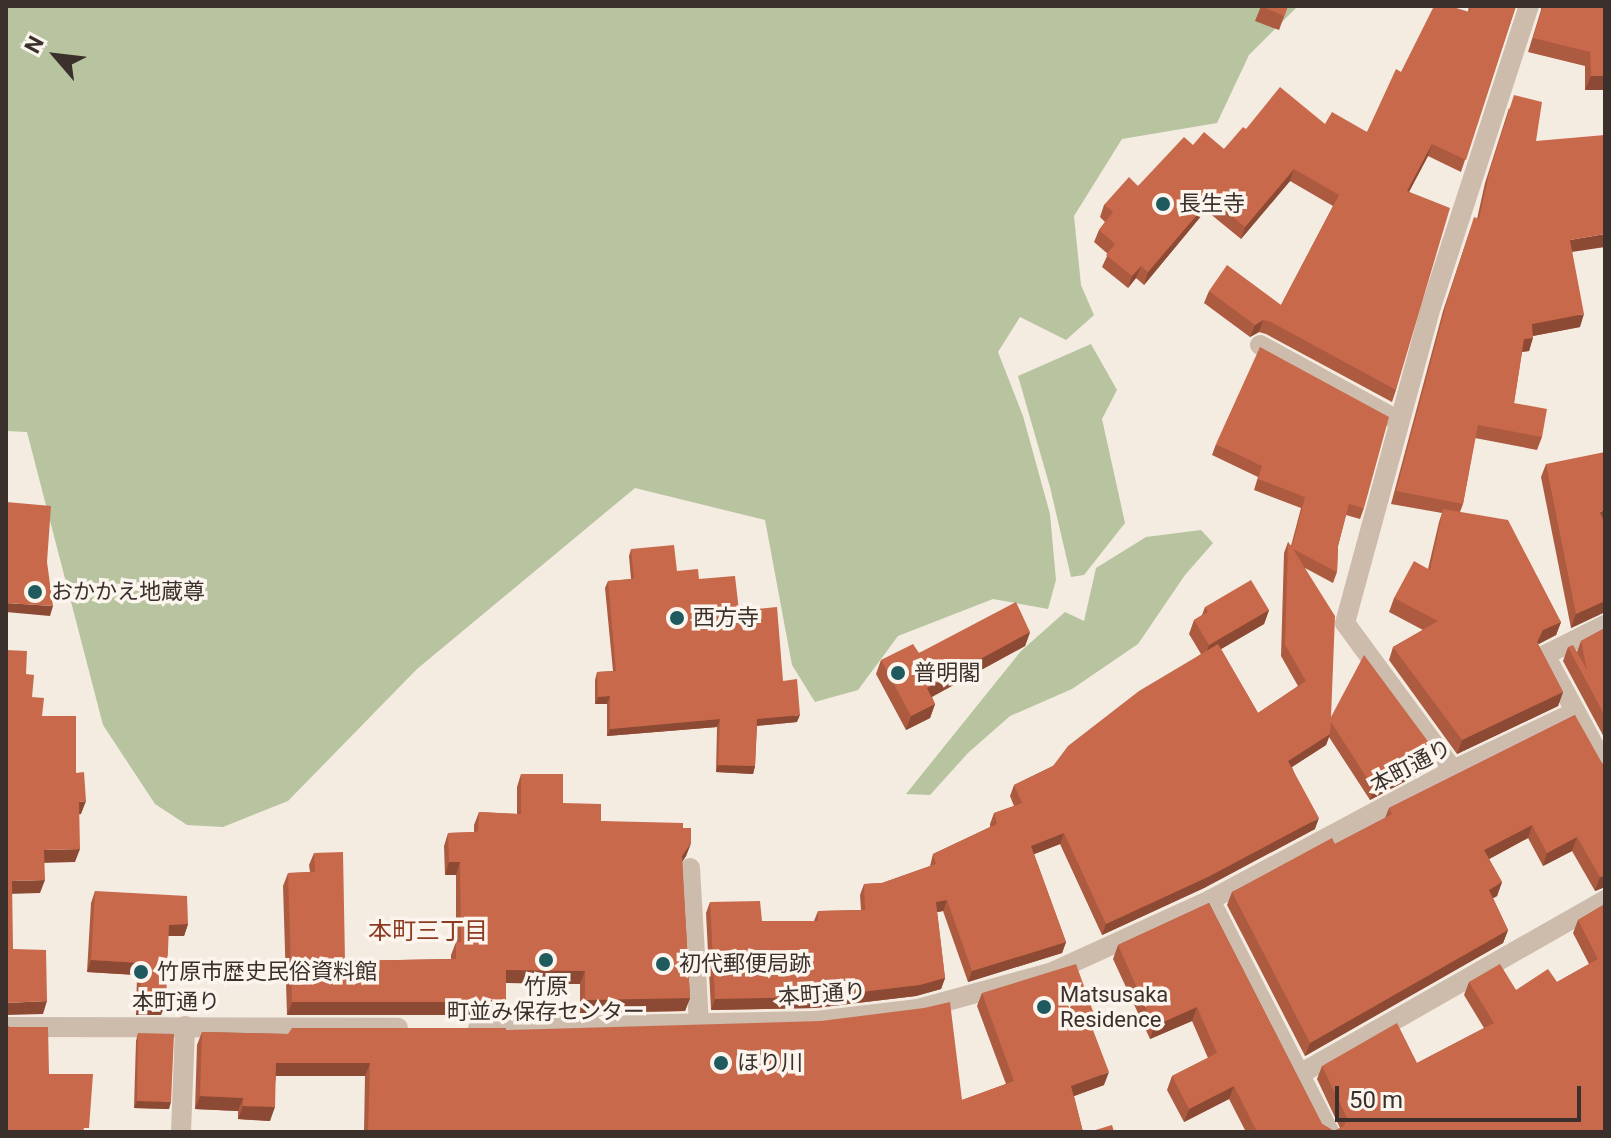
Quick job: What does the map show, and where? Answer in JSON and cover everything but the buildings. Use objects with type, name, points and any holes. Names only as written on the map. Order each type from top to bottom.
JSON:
[{"type":"street","points":[[1453,770],[1345,623],[1431,307],[1529,6]]},
{"type":"street","points":[[1260,345],[1399,421]]},
{"type":"street","points":[[1605,625],[1545,655],[1605,766]]},
{"type":"street","name":"本町通り","points":[[462,1029],[816,1021],[918,1009],[1050,973],[1210,900],[1453,770],[1575,712]]},
{"type":"street","points":[[690,868],[699,1023]]},
{"type":"street","points":[[1210,900],[1329,1132]]},
{"type":"street","points":[[1300,1074],[1605,900]]},
{"type":"street","points":[[181,1132],[185,1026]]},
{"type":"street","name":"本町通り","points":[[6,1027],[416,1028]]},
{"type":"green space","points":[[6,6],[1298,6],[1249,55],[1217,123],[1122,139],[1074,216],[1081,285],[1094,315],[1066,340],[1020,317],[998,352],[1023,416],[1050,514],[1056,580],[1048,609],[993,599],[898,636],[858,690],[815,702],[792,665],[765,520],[635,488],[417,669],[288,801],[223,827],[187,825],[155,804],[103,725],[27,432],[6,431]]},
{"type":"green space","points":[[1091,344],[1117,390],[1102,419],[1125,523],[1084,575],[1071,577],[1050,487],[1018,376]]},
{"type":"green space","points":[[1201,530],[1213,543],[1185,575],[1138,644],[1072,689],[1010,716],[968,753],[930,795],[906,794],[1021,651],[1065,612],[1084,621],[1096,568],[1146,537]]},
{"type":"place","name":"長生寺","points":[[1163,204]]},
{"type":"place","name":"おかかえ地蔵尊","points":[[35,592]]},
{"type":"place","name":"西方寺","points":[[677,618]]},
{"type":"place","name":"普明閣","points":[[898,673]]},
{"type":"place","name":"竹原 町並み保存センター","points":[[546,960]]},
{"type":"place","name":"初代郵便局跡","points":[[663,964]]},
{"type":"place","name":"竹原市歴史民俗資料館","points":[[141,972]]},
{"type":"place","name":"Matsusaka Residence","points":[[1044,1007]]},
{"type":"place","name":"ほり川","points":[[721,1063]]},
{"type":"district","name":"本町三丁目","points":[[428,932]]}]
